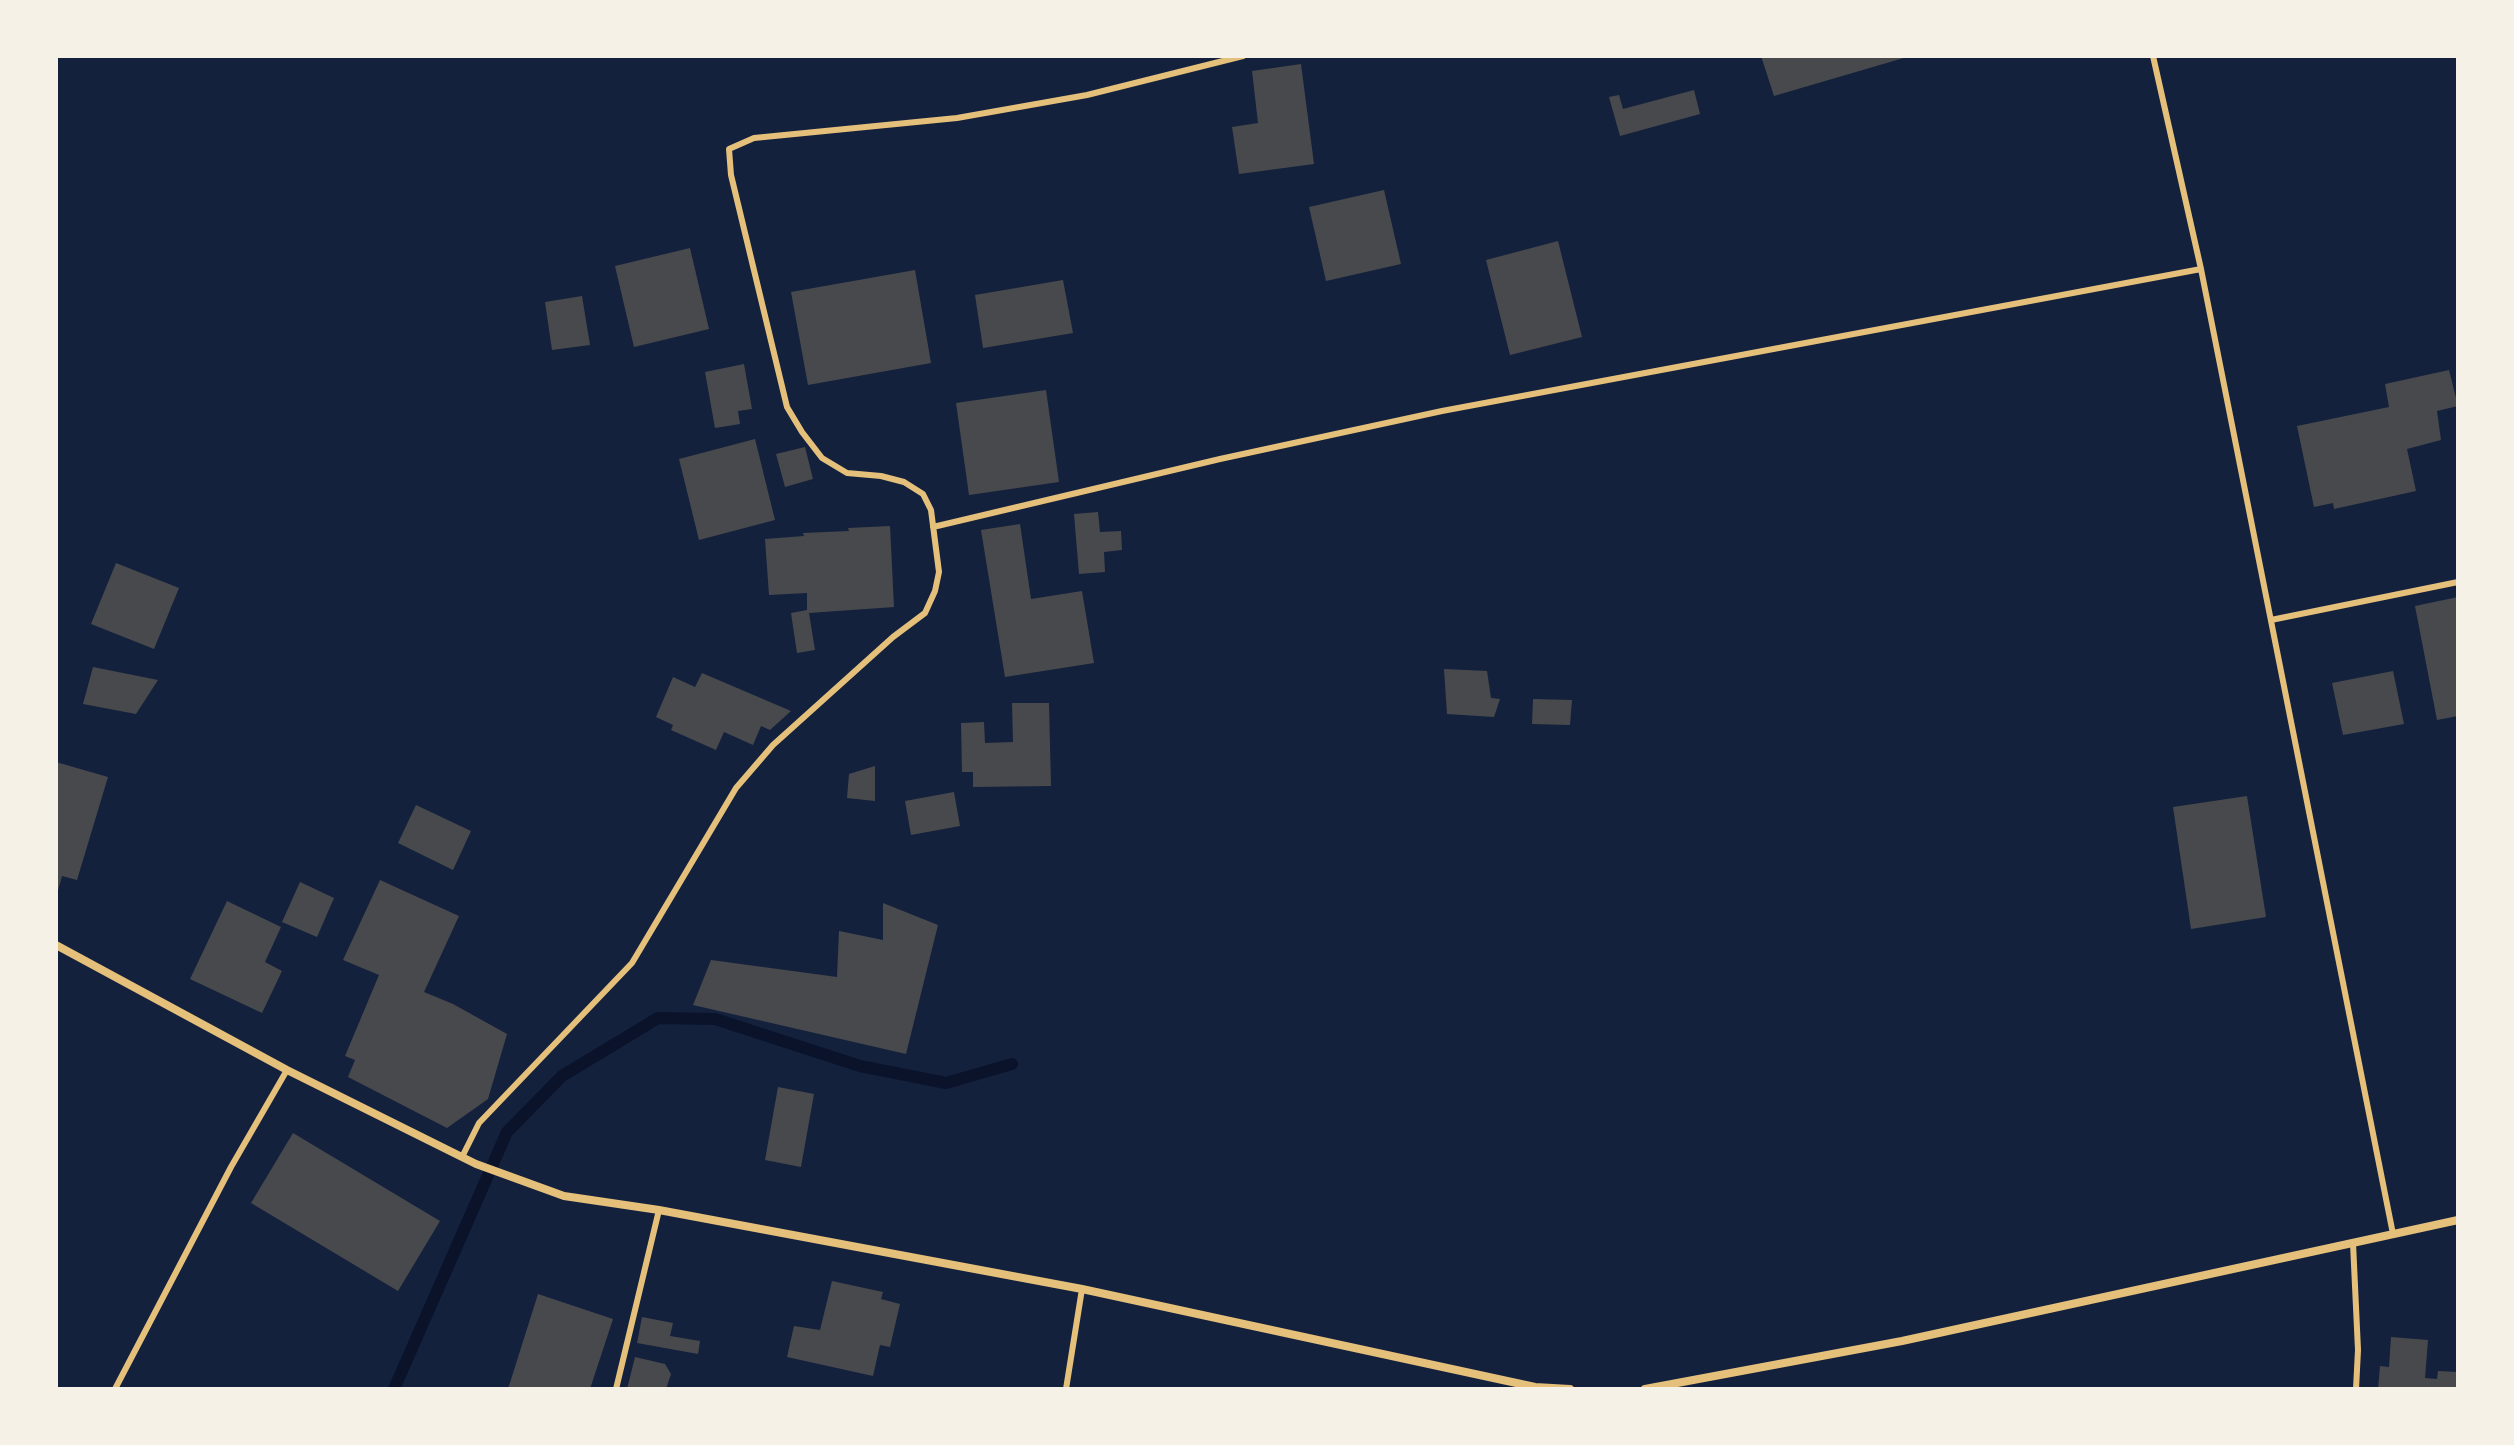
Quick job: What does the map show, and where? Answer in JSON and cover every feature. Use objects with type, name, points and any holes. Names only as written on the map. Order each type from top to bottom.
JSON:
[{"type":"street","points":[[56,945],[287,1070],[476,1164],[564,1196],[659,1210],[1082,1289],[1535,1387],[1570,1389]]},
{"type":"street","points":[[1645,1389],[1902,1341],[2458,1220]]},
{"type":"lane","points":[[462,1157],[479,1123],[632,963],[736,788],[785,735],[893,637],[925,613],[935,591],[939,572],[931,510],[923,494],[904,482],[847,473],[822,458],[787,407],[731,175],[729,149],[754,138],[957,118],[1087,95],[1243,56]]},
{"type":"lane","points":[[2153,56],[2201,269],[2393,1234]]},
{"type":"lane","points":[[933,527],[1220,459],[1442,411],[2201,269]]},
{"type":"lane","points":[[2271,620],[2458,582]]},
{"type":"lane","points":[[115,1389],[231,1167],[287,1070]]},
{"type":"lane","points":[[616,1389],[659,1210]]},
{"type":"lane","points":[[2353,1243],[2358,1350],[2356,1389]]},
{"type":"lane","points":[[1066,1389],[1082,1289]]},
{"type":"building","points":[[1761,56],[1907,56],[1907,57],[1774,96]]},
{"type":"building","points":[[1301,64],[1314,164],[1239,174],[1232,127],[1258,123],[1252,71]]},
{"type":"building","points":[[1694,90],[1700,114],[1620,136],[1609,97],[1619,95],[1623,109]]},
{"type":"building","points":[[1384,190],[1401,264],[1326,281],[1309,207]]},
{"type":"building","points":[[1558,241],[1582,337],[1510,355],[1486,260]]},
{"type":"building","points":[[690,248],[709,329],[634,347],[615,266]]},
{"type":"building","points":[[915,270],[931,363],[808,385],[791,292]]},
{"type":"building","points":[[1063,280],[1073,333],[983,348],[975,295]]},
{"type":"building","points":[[582,296],[590,345],[552,350],[545,302]]},
{"type":"building","points":[[744,364],[752,409],[738,411],[740,424],[715,428],[705,372]]},
{"type":"building","points":[[2449,370],[2458,406],[2437,411],[2441,440],[2407,449],[2416,491],[2334,509],[2333,503],[2314,507],[2297,426],[2389,407],[2385,384]]},
{"type":"building","points":[[1046,390],[1059,482],[969,495],[956,403]]},
{"type":"building","points":[[755,439],[775,520],[699,540],[679,459]]},
{"type":"building","points":[[805,447],[813,479],[785,487],[776,454]]},
{"type":"building","points":[[1098,512],[1100,532],[1121,531],[1122,550],[1104,552],[1105,572],[1079,574],[1074,514]]},
{"type":"building","points":[[1020,524],[1031,599],[1082,591],[1094,663],[1005,677],[981,530]]},
{"type":"building","points":[[890,526],[894,607],[809,613],[815,650],[797,653],[791,613],[807,610],[807,593],[769,595],[765,539]]},
{"type":"building","points":[[116,563],[179,588],[154,649],[91,624]]},
{"type":"building","points":[[2458,597],[2458,716],[2437,720],[2415,606]]},
{"type":"building","points":[[93,667],[158,680],[136,714],[83,704]]},
{"type":"building","points":[[1444,669],[1487,671],[1491,698],[1500,699],[1494,717],[1447,714]]},
{"type":"building","points":[[2393,671],[2404,724],[2343,735],[2332,683]]},
{"type":"building","points":[[702,673],[791,711],[770,730],[761,726],[753,745],[724,732],[716,750],[671,730],[673,725],[656,717],[673,677],[695,687]]},
{"type":"building","points":[[1533,699],[1572,700],[1570,725],[1532,724]]},
{"type":"building","points":[[1012,703],[1049,703],[1051,786],[973,787],[973,772],[962,772],[961,723],[984,722],[985,743],[1013,742]]},
{"type":"building","points":[[56,762],[108,777],[77,880],[62,876],[57,894]]},
{"type":"building","points":[[875,766],[875,801],[847,798],[849,774]]},
{"type":"building","points":[[954,792],[960,826],[911,835],[905,801]]},
{"type":"building","points":[[2247,796],[2266,917],[2191,929],[2173,807]]},
{"type":"building","points":[[416,805],[471,831],[453,870],[398,843]]},
{"type":"building","points":[[380,880],[459,916],[424,992],[507,1034],[488,1099],[447,1128],[348,1077],[355,1060],[345,1056],[379,975],[343,960]]},
{"type":"building","points":[[300,882],[334,898],[317,937],[282,922]]},
{"type":"building","points":[[227,901],[281,927],[265,962],[282,971],[262,1013],[190,979]]},
{"type":"building","points":[[883,903],[938,925],[906,1054],[693,1005],[711,960],[837,977],[839,931],[883,940]]},
{"type":"building","points":[[778,1087],[814,1094],[801,1167],[765,1160]]},
{"type":"building","points":[[293,1133],[440,1221],[398,1291],[251,1203]]},
{"type":"building","points":[[832,1281],[883,1292],[881,1299],[900,1304],[890,1347],[880,1345],[873,1376],[787,1357],[794,1326],[820,1330]]},
{"type":"building","points":[[538,1294],[613,1319],[590,1389],[508,1389]]},
{"type":"building","points":[[642,1317],[673,1323],[670,1336],[700,1341],[698,1354],[637,1343]]},
{"type":"building","points":[[2391,1337],[2428,1340],[2425,1378],[2437,1379],[2438,1371],[2458,1372],[2458,1389],[2378,1389],[2380,1366],[2389,1367]]},
{"type":"building","points":[[635,1357],[665,1364],[671,1374],[666,1389],[627,1389]]},
{"type":"waterway","points":[[394,1389],[507,1132],[562,1076],[658,1018],[715,1019],[860,1066],[946,1083],[1012,1064]]}]
